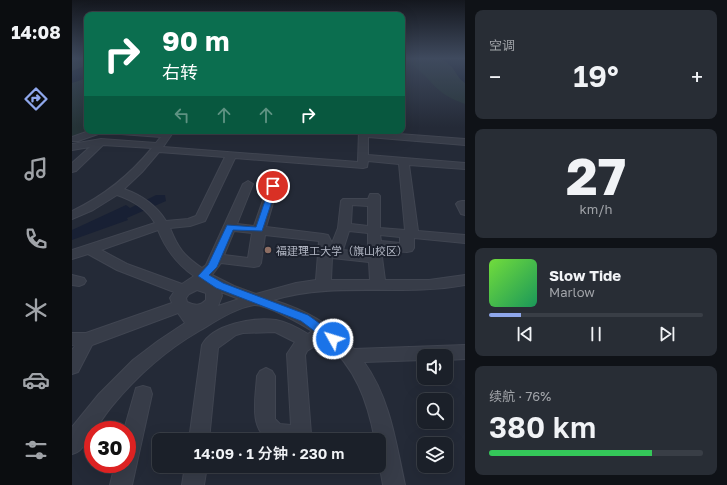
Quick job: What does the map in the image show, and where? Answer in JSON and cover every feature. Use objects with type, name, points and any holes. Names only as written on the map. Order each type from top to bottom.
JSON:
[{"type":"street","points":[[72,140],[89,134]]},
{"type":"street","points":[[72,215],[98,202],[117,190],[134,175],[168,134]]},
{"type":"street","points":[[72,147],[101,142],[230,157],[363,170],[363,134]]},
{"type":"street","points":[[374,134],[465,142]]},
{"type":"street","points":[[72,169],[101,142]]},
{"type":"street","points":[[72,255],[162,225],[190,222],[201,218],[230,157]]},
{"type":"street","points":[[363,162],[404,162],[465,166]]},
{"type":"street","points":[[330,254],[407,248],[409,234],[404,162]]},
{"type":"street","points":[[195,326],[181,306],[178,298],[184,290],[203,276],[212,267],[248,184]]},
{"type":"street","points":[[216,258],[254,263],[259,230],[273,186]]},
{"type":"street","points":[[117,190],[131,196],[153,212],[162,225],[173,249],[183,260],[203,276],[256,300],[298,315],[325,331],[349,356],[360,370],[375,399],[394,485]]},
{"type":"street","points":[[323,285],[330,254],[344,227],[347,201],[374,199],[374,230],[378,285]]},
{"type":"street","points":[[230,227],[320,236],[326,242],[330,254]]},
{"type":"street","points":[[344,227],[465,239]]},
{"type":"street","points":[[88,249],[122,267],[184,290]]},
{"type":"street","points":[[72,444],[109,395],[130,374],[158,350],[195,326],[227,309],[290,289],[323,285],[431,285],[465,280]]},
{"type":"street","points":[[72,367],[79,339],[181,306],[190,311],[202,310],[212,305],[216,296],[212,289],[201,285],[189,287],[184,290]]},
{"type":"street","points":[[200,433],[210,345],[230,331],[243,327],[275,326],[283,328],[307,341]]},
{"type":"street","points":[[266,376],[266,424],[270,430],[276,433],[301,434],[296,358],[298,350],[307,341],[325,331]]},
{"type":"street","points":[[349,356],[465,352]]},
{"type":"street","points":[[136,422],[143,394]]},
{"type":"street","points":[[121,485],[124,473]]},
{"type":"street","points":[[193,485],[195,473]]},
{"type":"shaded area","points":[[72,82],[84,82],[84,133],[72,137]]},
{"type":"shaded area","points":[[430,82],[465,82],[465,104],[452,99]]},
{"type":"water","points":[[156,195],[165,195],[166,201],[127,218],[128,220],[72,240],[72,230],[126,205],[130,208]]},
{"type":"place","name":"福建理工大学（旗山校区）","points":[[268,250]]},
{"type":"route","points":[[273,186],[259,230],[230,227],[212,267],[203,276],[211,281],[256,300],[292,312],[324,330],[333,339]]}]
